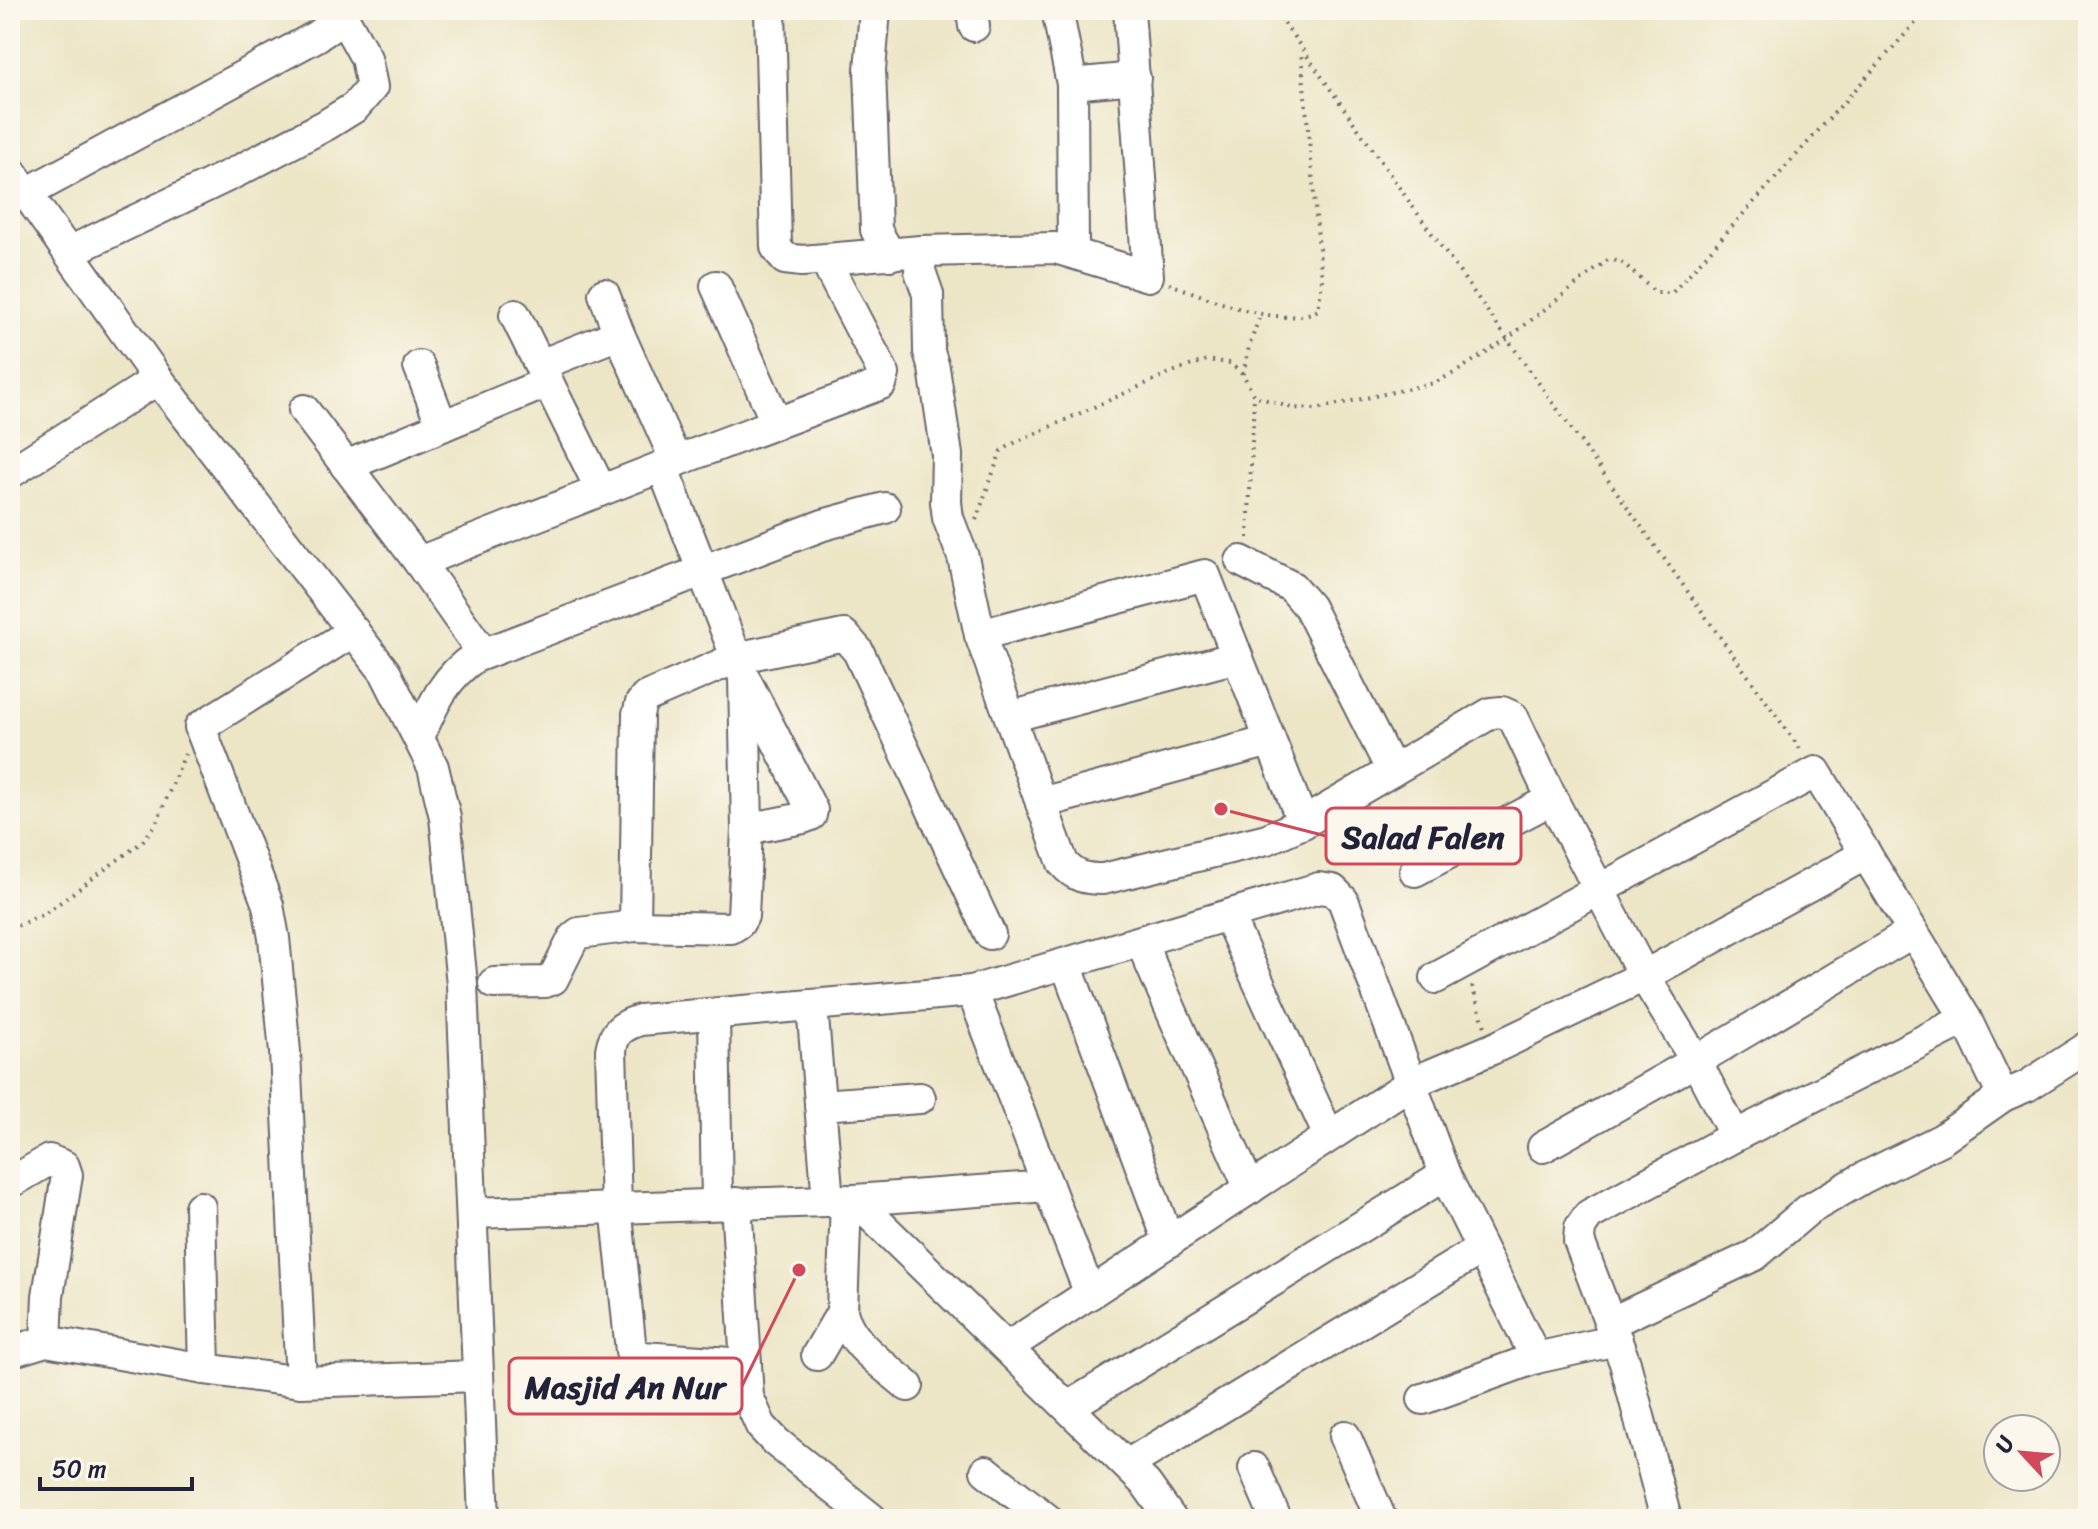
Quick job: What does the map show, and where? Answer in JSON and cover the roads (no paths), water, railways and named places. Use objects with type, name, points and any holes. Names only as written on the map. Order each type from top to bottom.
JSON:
[{"type":"street","points":[[770,10],[776,247],[785,259],[802,261],[921,251],[1055,248],[1148,276],[1129,10]]},
{"type":"street","points":[[875,10],[870,70],[876,230],[890,255]]},
{"type":"street","points":[[1057,10],[1072,84],[1073,252]]},
{"type":"street","points":[[342,12],[334,25],[317,36],[18,182],[158,379],[385,672],[433,767],[445,817],[462,984],[484,1519]]},
{"type":"street","points":[[69,252],[236,172],[355,107],[372,87],[370,71],[342,12]]},
{"type":"street","points":[[1072,84],[1135,78]]},
{"type":"street","points":[[921,251],[920,271],[928,294],[927,340],[947,455],[948,518],[963,557],[980,635],[1063,863],[1073,874],[1086,879],[1103,879],[1267,839],[1303,823],[1491,713],[1502,712],[1513,717],[1644,976],[1696,1061],[1735,1136]]},
{"type":"street","points":[[419,562],[669,463],[876,386],[884,380],[884,374],[831,272]]},
{"type":"street","points":[[716,286],[776,422]]},
{"type":"street","points":[[604,294],[669,463],[702,572],[740,668],[812,810],[811,815],[803,818],[747,829]]},
{"type":"street","points":[[515,315],[601,490]]},
{"type":"street","points":[[346,466],[442,426],[619,334]]},
{"type":"street","points":[[419,366],[442,426]]},
{"type":"street","points":[[10,473],[158,379]]},
{"type":"street","points":[[304,410],[419,562],[483,653]]},
{"type":"street","points":[[419,737],[445,683],[456,669],[483,653],[823,525],[885,508]]},
{"type":"street","points":[[1241,561],[1292,587],[1309,607],[1392,771]]},
{"type":"street","points":[[980,635],[1205,575],[1303,823]]},
{"type":"street","points":[[301,1382],[285,1052],[274,938],[268,905],[200,727],[354,631]]},
{"type":"street","points":[[635,926],[638,714],[641,703],[646,697],[844,635],[851,642],[990,934]]},
{"type":"street","points":[[1010,717],[1237,657]]},
{"type":"street","points":[[494,983],[545,982],[553,979],[579,933],[635,926],[731,928],[739,923],[743,916],[747,829],[740,668]]},
{"type":"street","points":[[1041,803],[1270,741]]},
{"type":"street","points":[[1436,978],[1816,772],[1966,1019],[2003,1096]]},
{"type":"street","points":[[1415,871],[1552,799]]},
{"type":"street","points":[[1008,1347],[1411,1083],[1492,1049],[1644,976],[1866,854]]},
{"type":"street","points":[[746,1364],[642,1357],[631,1351],[616,1206],[611,1050],[613,1036],[624,1025],[640,1020],[972,991],[1319,888],[1333,890],[1343,900],[1445,1175],[1536,1358]]},
{"type":"street","points":[[1228,916],[1329,1136]]},
{"type":"street","points":[[1543,1147],[1696,1061],[1913,932]]},
{"type":"street","points":[[1141,942],[1250,1189]]},
{"type":"street","points":[[1066,964],[1169,1242]]},
{"type":"street","points":[[972,991],[1090,1294]]},
{"type":"street","points":[[812,1005],[820,1105],[843,1200],[842,1312],[847,1329],[858,1344],[908,1386]]},
{"type":"street","points":[[714,1014],[726,1203],[748,1397],[761,1426],[776,1442],[872,1519]]},
{"type":"street","points":[[1666,1519],[1625,1363],[1579,1241],[1580,1228],[1589,1215],[1735,1136],[1966,1019]]},
{"type":"street","points":[[1423,1399],[1614,1332],[1755,1255],[1808,1210],[1863,1178],[1942,1139],[2003,1096],[2027,1086],[2088,1047]]},
{"type":"street","points":[[820,1105],[920,1098]]},
{"type":"street","points":[[10,1180],[49,1160],[64,1166],[67,1175],[48,1296],[46,1341]]},
{"type":"street","points":[[1068,1407],[1445,1175]]},
{"type":"street","points":[[472,1213],[843,1200],[1048,1186]]},
{"type":"street","points":[[843,1200],[1008,1347],[1146,1484],[1171,1519]]},
{"type":"street","points":[[200,1207],[204,1369]]},
{"type":"street","points":[[1127,1465],[1481,1249]]},
{"type":"street","points":[[817,1355],[842,1312]]},
{"type":"street","points":[[10,1352],[46,1341],[204,1369],[301,1382],[478,1376]]},
{"type":"street","points":[[1345,1436],[1381,1519]]},
{"type":"street","points":[[1254,1468],[1276,1519]]},
{"type":"street","points":[[986,1471],[1047,1519]]},
{"type":"place","name":"Salad Falen","points":[[1221,809]]},
{"type":"place","name":"Masjid An Nur","points":[[799,1270]]}]
